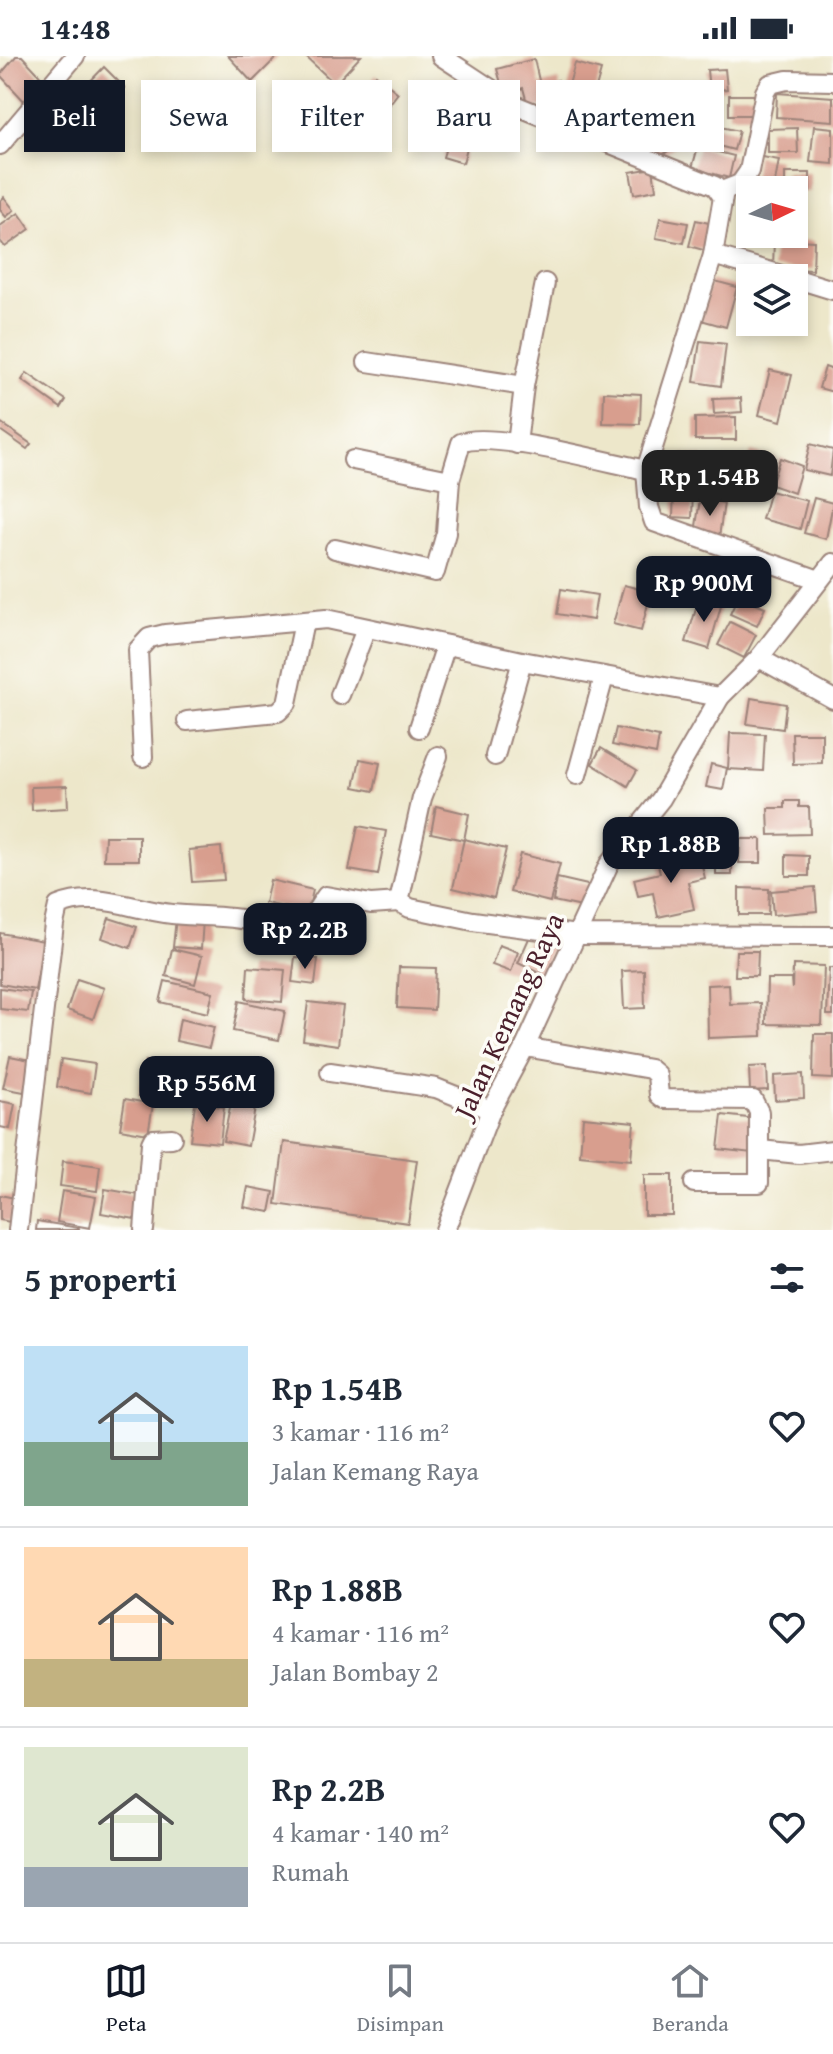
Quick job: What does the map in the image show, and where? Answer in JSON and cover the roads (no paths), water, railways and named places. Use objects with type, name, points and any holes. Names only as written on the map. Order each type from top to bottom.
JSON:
[{"type":"street","points":[[0,145],[75,56]]},
{"type":"street","points":[[441,56],[517,106],[722,191],[740,184],[749,171],[770,84],[787,80],[833,81]]},
{"type":"street","points":[[722,191],[713,255],[646,470],[649,507],[654,522],[819,580]]},
{"type":"street","points":[[713,255],[744,264]]},
{"type":"street","points":[[808,282],[833,290]]},
{"type":"street","points":[[517,444],[524,386],[545,283]]},
{"type":"street","points":[[367,362],[524,386]]},
{"type":"street","points":[[335,549],[435,572],[446,533],[450,480],[461,443],[469,439],[517,444],[646,470]]},
{"type":"street","points":[[353,460],[450,480]]},
{"type":"street","name":"Jalan Kemang Raya","points":[[445,1230],[491,1110],[525,1047],[609,864],[661,799],[720,697],[759,658],[833,563]]},
{"type":"street","points":[[143,757],[138,650],[149,638],[326,619],[522,661],[720,697]]},
{"type":"street","points":[[187,721],[278,712],[287,703],[304,622]]},
{"type":"street","points":[[340,695],[366,629]]},
{"type":"street","points":[[419,728],[446,645]]},
{"type":"street","points":[[759,658],[833,699]]},
{"type":"street","points":[[495,756],[522,661]]},
{"type":"street","points":[[577,775],[604,677]]},
{"type":"street","points":[[399,902],[422,798],[438,756]]},
{"type":"street","points":[[18,1230],[58,906],[75,898],[109,901],[168,914],[251,921],[295,930],[306,926],[326,896],[371,904],[399,902],[410,908],[473,921],[577,935],[833,936]]},
{"type":"street","points":[[525,1047],[650,1069],[657,1075],[659,1095],[664,1099],[753,1100],[757,1104],[759,1183],[694,1183]]},
{"type":"street","points":[[330,1072],[436,1088],[491,1110]]},
{"type":"street","points":[[144,1230],[151,1143],[153,1139],[172,1138]]},
{"type":"street","points":[[760,1150],[799,1154],[833,1150]]}]
